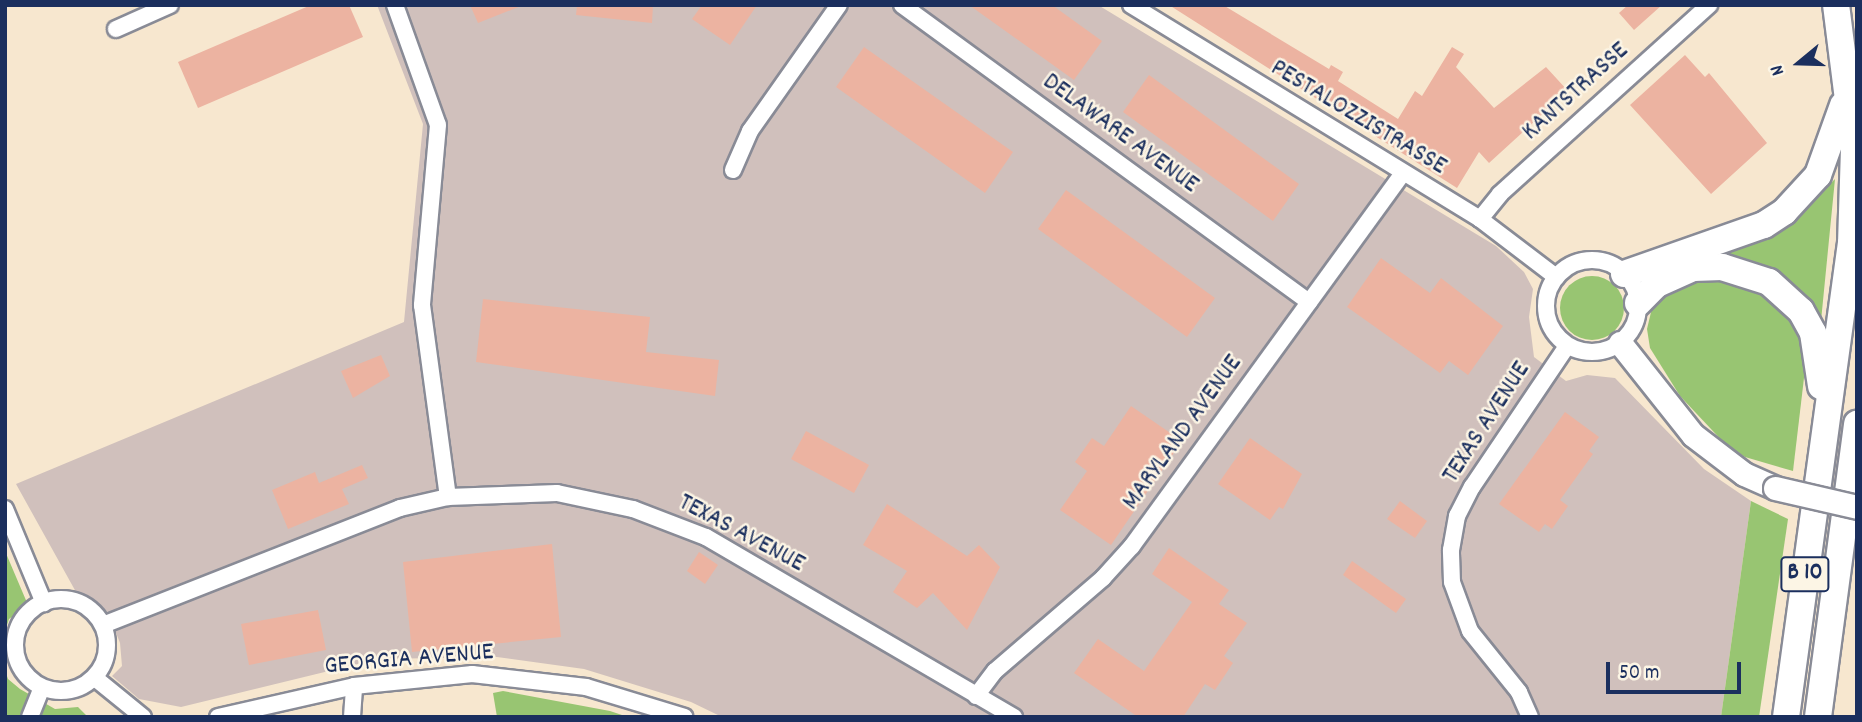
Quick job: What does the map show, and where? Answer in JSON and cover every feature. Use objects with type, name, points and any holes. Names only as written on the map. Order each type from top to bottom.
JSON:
[{"type":"highway","name":"B 10","points":[[1786,717],[1851,244],[1854,147],[1848,76],[1836,5]]},
{"type":"highway","points":[[1624,274],[1764,225],[1802,197],[1831,147],[1848,76]]},
{"type":"highway","points":[[1638,303],[1657,284],[1693,268],[1722,267],[1769,282],[1801,311],[1814,333],[1824,431]]},
{"type":"highway","name":"B 10","points":[[1818,717],[1857,424]]},
{"type":"highway","points":[[1840,547],[1857,484]]},
{"type":"main road","points":[[1620,343],[1693,435],[1744,474],[1775,488],[1857,507]]},
{"type":"street","points":[[116,29],[170,5]]},
{"type":"street","points":[[395,5],[438,125],[422,305],[448,497]]},
{"type":"street","points":[[733,170],[750,131],[839,5]]},
{"type":"street","name":"DELAWARE AVENUE","points":[[902,5],[1309,302]]},
{"type":"street","name":"PESTALOZZISTRASSE","points":[[1131,5],[1402,174],[1480,219],[1556,277]]},
{"type":"street","name":"KANTSTRASSE","points":[[1480,219],[1500,194],[1709,5]]},
{"type":"street","name":"MARYLAND AVENUE","points":[[976,696],[995,671],[1102,578],[1132,546],[1402,174]]},
{"type":"street","points":[[1582,261],[1612,265],[1624,274],[1638,303],[1636,318],[1620,343],[1594,353],[1567,346],[1550,326],[1546,314],[1546,301],[1556,277],[1582,261]]},
{"type":"street","name":"TEXAS AVENUE","points":[[1530,717],[1519,692],[1470,631],[1452,582],[1451,550],[1457,516],[1472,486],[1567,346]]},
{"type":"street","name":"TEXAS AVENUE","points":[[103,625],[366,520],[448,497],[557,493],[672,522],[1014,717]]},
{"type":"street","points":[[5,509],[44,603]]},
{"type":"street","points":[[73,601],[90,610],[103,625],[107,647],[95,678],[75,690],[42,687],[24,672],[15,650],[25,617],[44,603],[73,601]]},
{"type":"street","name":"GEORGIA AVENUE","points":[[218,717],[354,686],[440,676],[514,676],[586,687],[685,717]]},
{"type":"street","points":[[95,678],[143,717]]},
{"type":"street","points":[[352,717],[354,686]]},
{"type":"street","points":[[30,717],[42,687]]},
{"type":"shaded area","points":[[377,5],[1098,5],[1496,246],[1524,272],[1533,289],[1529,317],[1534,357],[1566,381],[1587,375],[1615,378],[1704,469],[1751,501],[1721,717],[722,717],[691,702],[584,669],[497,657],[378,659],[181,707],[139,699],[112,676],[122,666],[120,643],[108,612],[76,592],[16,484],[404,322],[423,124]]},
{"type":"green space","points":[[1835,179],[1821,321],[1770,269],[1750,260],[1699,258],[1757,241],[1788,226]]},
{"type":"green space","points":[[1592,276],[1610,282],[1618,290],[1624,308],[1618,326],[1610,334],[1592,340],[1574,334],[1566,326],[1560,308],[1566,290],[1574,282]]},
{"type":"green space","points":[[1688,282],[1736,282],[1762,293],[1783,310],[1799,335],[1806,361],[1793,471],[1745,457],[1726,445],[1680,396],[1650,348],[1647,329],[1652,308],[1663,295]]},
{"type":"green space","points":[[1751,501],[1788,519],[1759,717],[1721,717]]},
{"type":"green space","points":[[5,551],[28,605],[9,619],[5,631]]},
{"type":"green space","points":[[5,670],[8,679],[20,689],[55,709],[78,707],[88,717],[5,717]]},
{"type":"green space","points":[[503,691],[610,711],[628,717],[497,717],[493,693]]},
{"type":"building","points":[[311,5],[349,5],[363,37],[198,108],[178,62]]},
{"type":"building","points":[[470,5],[520,5],[521,6],[478,23]]},
{"type":"building","points":[[577,5],[653,5],[652,23],[576,15]]},
{"type":"building","points":[[702,5],[757,5],[730,45],[692,19]]},
{"type":"building","points":[[969,5],[1052,5],[1102,41],[1074,80]]},
{"type":"building","points":[[1169,5],[1223,5],[1329,69],[1331,65],[1343,72],[1338,81],[1398,119],[1415,91],[1422,96],[1452,47],[1464,54],[1456,67],[1494,108],[1546,67],[1568,91],[1489,163],[1479,152],[1457,188]]},
{"type":"building","points":[[1628,5],[1662,5],[1634,30],[1619,13]]},
{"type":"building","points":[[864,47],[1013,152],[985,193],[836,87]]},
{"type":"building","points":[[1685,55],[1705,77],[1709,73],[1767,143],[1711,194],[1630,105]]},
{"type":"building","points":[[1149,75],[1299,184],[1273,221],[1123,112]]},
{"type":"building","points":[[1066,190],[1215,298],[1187,337],[1038,229]]},
{"type":"building","points":[[1381,258],[1430,293],[1441,278],[1503,326],[1468,375],[1449,361],[1440,373],[1347,307]]},
{"type":"building","points":[[483,299],[650,317],[646,352],[719,360],[715,396],[476,362]]},
{"type":"building","points":[[381,355],[390,376],[353,398],[341,371]]},
{"type":"building","points":[[1131,406],[1182,441],[1111,545],[1060,510],[1087,471],[1075,462],[1092,438],[1104,446]]},
{"type":"building","points":[[1565,412],[1599,437],[1589,451],[1593,454],[1560,500],[1568,506],[1552,529],[1545,524],[1539,532],[1499,504]]},
{"type":"building","points":[[806,431],[869,465],[854,493],[791,459]]},
{"type":"building","points":[[1250,438],[1302,474],[1283,509],[1279,507],[1270,520],[1218,484]]},
{"type":"building","points":[[362,465],[368,478],[342,489],[349,504],[288,529],[272,490],[315,472],[319,483]]},
{"type":"building","points":[[1400,501],[1427,521],[1415,538],[1387,519]]},
{"type":"building","points":[[887,504],[967,556],[979,545],[1000,567],[967,630],[933,593],[917,608],[893,592],[907,571],[863,545]]},
{"type":"building","points":[[552,544],[561,637],[412,652],[403,562]]},
{"type":"building","points":[[1169,548],[1229,590],[1219,604],[1247,623],[1224,656],[1233,663],[1215,690],[1205,684],[1183,717],[1138,717],[1074,673],[1098,639],[1144,671],[1192,602],[1152,574]]},
{"type":"building","points":[[699,552],[718,565],[705,584],[687,571]]},
{"type":"building","points":[[1352,561],[1406,599],[1396,613],[1343,575]]},
{"type":"building","points":[[318,610],[326,650],[249,665],[241,624]]}]
